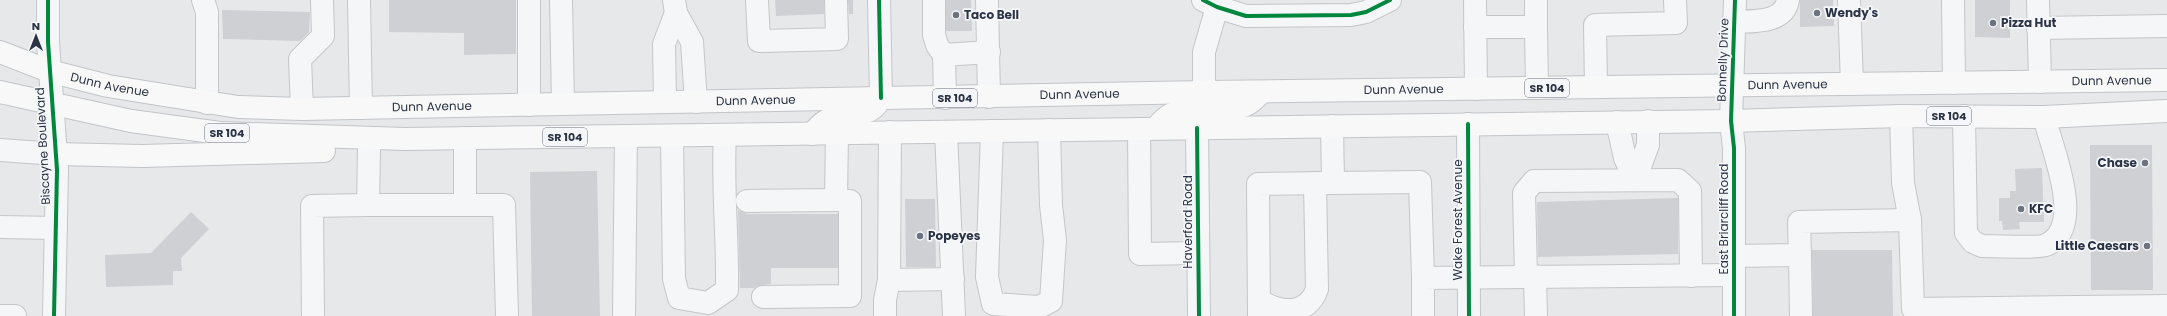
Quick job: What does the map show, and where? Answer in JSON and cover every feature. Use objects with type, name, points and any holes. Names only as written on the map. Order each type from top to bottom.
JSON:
[{"type":"main road","name":"Dunn Avenue","points":[[0,52],[49,71],[108,86],[238,107],[302,109],[1204,92],[2167,80]]},
{"type":"main road","name":"SR 104","points":[[0,92],[131,121],[220,133],[405,140],[1731,121],[1902,116],[2044,117],[2167,111]]},
{"type":"main road","points":[[1147,129],[1176,111],[1198,107],[1204,101],[1204,92]]},
{"type":"main road","points":[[1197,128],[1200,120],[1206,115],[1222,109],[1248,105],[1262,92]]},
{"type":"main road","points":[[812,134],[825,121],[868,111],[877,106],[881,98]]},
{"type":"main road","points":[[465,138],[468,130],[482,121],[531,114],[546,104]]},
{"type":"main road","points":[[56,154],[142,156],[369,150],[405,140]]},
{"type":"street","name":"Biscayne Boulevard","points":[[48,0],[49,71],[56,154],[54,316]]},
{"type":"street","points":[[203,0],[207,12],[207,103]]},
{"type":"street","points":[[302,109],[300,59],[323,36],[322,0]]},
{"type":"street","points":[[359,0],[366,108]]},
{"type":"street","points":[[529,0],[546,104]]},
{"type":"street","points":[[546,104],[560,0]]},
{"type":"street","points":[[757,0],[759,41],[837,39],[836,0]]},
{"type":"street","points":[[879,0],[881,98]]},
{"type":"street","points":[[934,0],[934,35],[937,45],[944,55],[945,98]]},
{"type":"street","points":[[987,0],[990,97]]},
{"type":"street","points":[[1204,92],[1204,52],[1210,3],[1246,16],[1351,15],[1366,12],[1390,0]]},
{"type":"street","points":[[1475,0],[1476,89]]},
{"type":"street","points":[[1536,0],[1537,88]]},
{"type":"street","points":[[1596,88],[1595,24],[1676,23],[1675,0]]},
{"type":"street","name":"Bonnelly Drive","points":[[1731,121],[1735,0]]},
{"type":"street","points":[[1734,22],[1765,21],[1773,18],[1782,10],[1788,0]]},
{"type":"street","points":[[1849,0],[1852,84]]},
{"type":"street","points":[[1954,0],[1954,83]]},
{"type":"street","points":[[2038,0],[2040,82]]},
{"type":"street","points":[[675,7],[692,42],[696,102]]},
{"type":"street","points":[[665,102],[664,44],[675,7]]},
{"type":"street","points":[[2038,28],[2167,26]]},
{"type":"street","points":[[1475,27],[1536,27]]},
{"type":"street","points":[[944,55],[989,52]]},
{"type":"street","points":[[0,101],[52,103]]},
{"type":"street","points":[[1902,116],[1903,183],[1910,220],[1912,312],[1987,312],[2167,306]]},
{"type":"street","points":[[1964,116],[1966,233],[1973,242],[1982,246],[2046,245],[2060,234],[2065,216],[2064,184],[2044,117]]},
{"type":"street","points":[[1635,180],[1648,145],[1648,121]]},
{"type":"street","name":"East Briarcliff Road","points":[[1731,121],[1734,148],[1734,316]]},
{"type":"street","points":[[1617,122],[1625,158],[1635,180]]},
{"type":"street","name":"Wake Forest Avenue","points":[[1468,124],[1469,316]]},
{"type":"street","points":[[1332,126],[1324,183],[1317,289],[1314,308],[1305,307],[1292,310],[1259,308],[1258,184],[1324,183],[1420,182],[1423,316]]},
{"type":"street","name":"Haverford Road","points":[[1197,128],[1199,316]]},
{"type":"street","points":[[1147,129],[1140,254],[1198,253]]},
{"type":"street","points":[[992,131],[987,277],[993,304],[1051,308],[1055,240],[1050,205],[1049,130]]},
{"type":"street","points":[[885,316],[885,300],[889,280],[890,132]]},
{"type":"street","points":[[946,132],[954,316]]},
{"type":"street","points":[[836,200],[837,133]]},
{"type":"street","points":[[672,136],[674,279],[679,298],[708,303],[727,290],[728,252],[724,159],[725,135]]},
{"type":"street","points":[[624,316],[626,136]]},
{"type":"street","points":[[465,138],[465,205]]},
{"type":"street","points":[[0,150],[56,154]]},
{"type":"street","points":[[368,205],[369,150]]},
{"type":"street","points":[[1536,316],[1530,276],[1524,193],[1534,181],[1678,180],[1690,191],[1691,276]]},
{"type":"street","points":[[747,201],[850,201],[850,296],[763,297]]},
{"type":"street","points":[[313,316],[312,206],[504,205],[506,316]]},
{"type":"street","points":[[1801,316],[1799,222],[1910,220]]},
{"type":"street","points":[[0,227],[56,228]]},
{"type":"street","points":[[1423,278],[1530,276],[1691,276],[1734,266],[1800,255]]},
{"type":"street","points":[[889,280],[953,279]]},
{"type":"street","points":[[0,316],[15,316]]},
{"type":"building","points":[[389,0],[516,0],[516,54],[464,55],[464,33],[389,32]]},
{"type":"building","points":[[775,0],[824,0],[824,14],[776,16]]},
{"type":"building","points":[[848,0],[853,0],[853,14],[849,14]]},
{"type":"building","name":"Taco Bell","points":[[946,0],[971,0],[972,31],[946,31]]},
{"type":"building","name":"Wendy's","points":[[1800,0],[1833,0],[1834,26],[1800,27]]},
{"type":"building","name":"Pizza Hut","points":[[1975,0],[2010,0],[2010,38],[1975,37]]},
{"type":"building","points":[[222,10],[310,12],[309,32],[300,41],[223,39]]},
{"type":"building","points":[[2090,145],[2152,145],[2153,290],[2091,290]]},
{"type":"building","name":"KFC","points":[[2042,168],[2044,222],[2019,222],[2020,229],[2003,230],[2002,221],[1999,221],[1999,198],[2010,198],[2010,191],[2016,191],[2015,169]]},
{"type":"building","points":[[597,171],[600,316],[532,316],[530,172]]},
{"type":"building","points":[[1678,198],[1678,254],[1538,257],[1537,202]]},
{"type":"building","name":"Popeyes","points":[[905,199],[935,199],[936,267],[906,267]]},
{"type":"building","points":[[738,210],[747,214],[838,214],[838,268],[771,268],[771,284],[754,288],[740,288]]},
{"type":"building","points":[[191,212],[209,229],[181,258],[182,271],[173,271],[173,285],[106,287],[105,255],[151,253]]},
{"type":"building","points":[[1812,250],[1892,250],[1893,316],[1813,316]]},
{"type":"cycle path","points":[[48,0],[48,42],[57,170],[54,316]]},
{"type":"cycle path","points":[[879,0],[881,98]]},
{"type":"cycle path","points":[[1203,0],[1217,7],[1246,16],[1351,15],[1366,12],[1390,0]]},
{"type":"cycle path","points":[[1734,316],[1734,148],[1731,121],[1735,0]]},
{"type":"cycle path","points":[[1468,124],[1469,316]]},
{"type":"cycle path","points":[[1197,128],[1199,316]]},
{"type":"place","name":"Wendy's","points":[[1817,13]]},
{"type":"place","name":"Taco Bell","points":[[956,15]]},
{"type":"place","name":"Pizza Hut","points":[[1993,23]]},
{"type":"place","name":"Chase","points":[[2145,163]]},
{"type":"place","name":"KFC","points":[[2021,209]]},
{"type":"place","name":"Popeyes","points":[[920,236]]},
{"type":"place","name":"Little Caesars","points":[[2147,246]]}]
